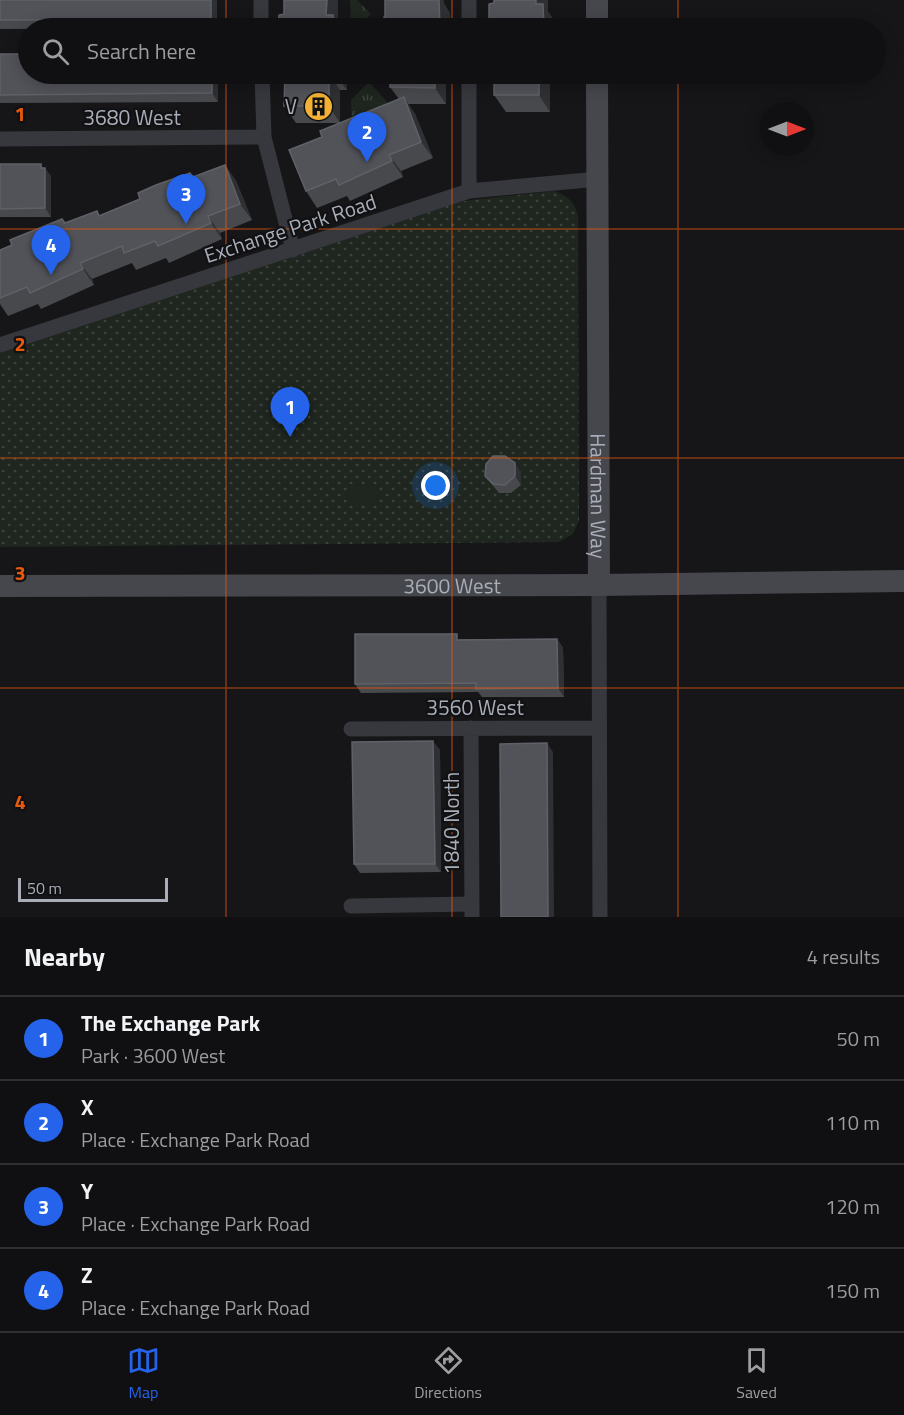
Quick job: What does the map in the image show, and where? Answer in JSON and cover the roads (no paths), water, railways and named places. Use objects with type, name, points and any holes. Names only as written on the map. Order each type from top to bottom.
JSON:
[{"type":"street","points":[[261,0],[261,18]]},
{"type":"street","points":[[469,0],[469,18]]},
{"type":"street","points":[[597,0],[597,18]]},
{"type":"street","points":[[262,84],[264,137],[293,250]]},
{"type":"street","points":[[469,84],[469,191]]},
{"type":"street","name":"Hardman Way","points":[[597,84],[600,917]]},
{"type":"street","name":"3680 West","points":[[0,139],[264,137]]},
{"type":"street","name":"Exchange Park Road","points":[[0,345],[469,191],[598,179]]},
{"type":"street","name":"3600 West","points":[[0,586],[599,585],[904,581]]},
{"type":"street","name":"1840 North","points":[[471,728],[472,910]]},
{"type":"street","name":"3560 West","points":[[351,729],[599,728]]},
{"type":"street","points":[[351,906],[472,910]]},
{"type":"place","name":"V","points":[[318,106]]},
{"type":"place","name":"X","points":[[367,162]]},
{"type":"place","name":"Y","points":[[186,224]]},
{"type":"place","name":"Z","points":[[51,275]]},
{"type":"place","name":"The Exchange Park","points":[[290,437]]}]
